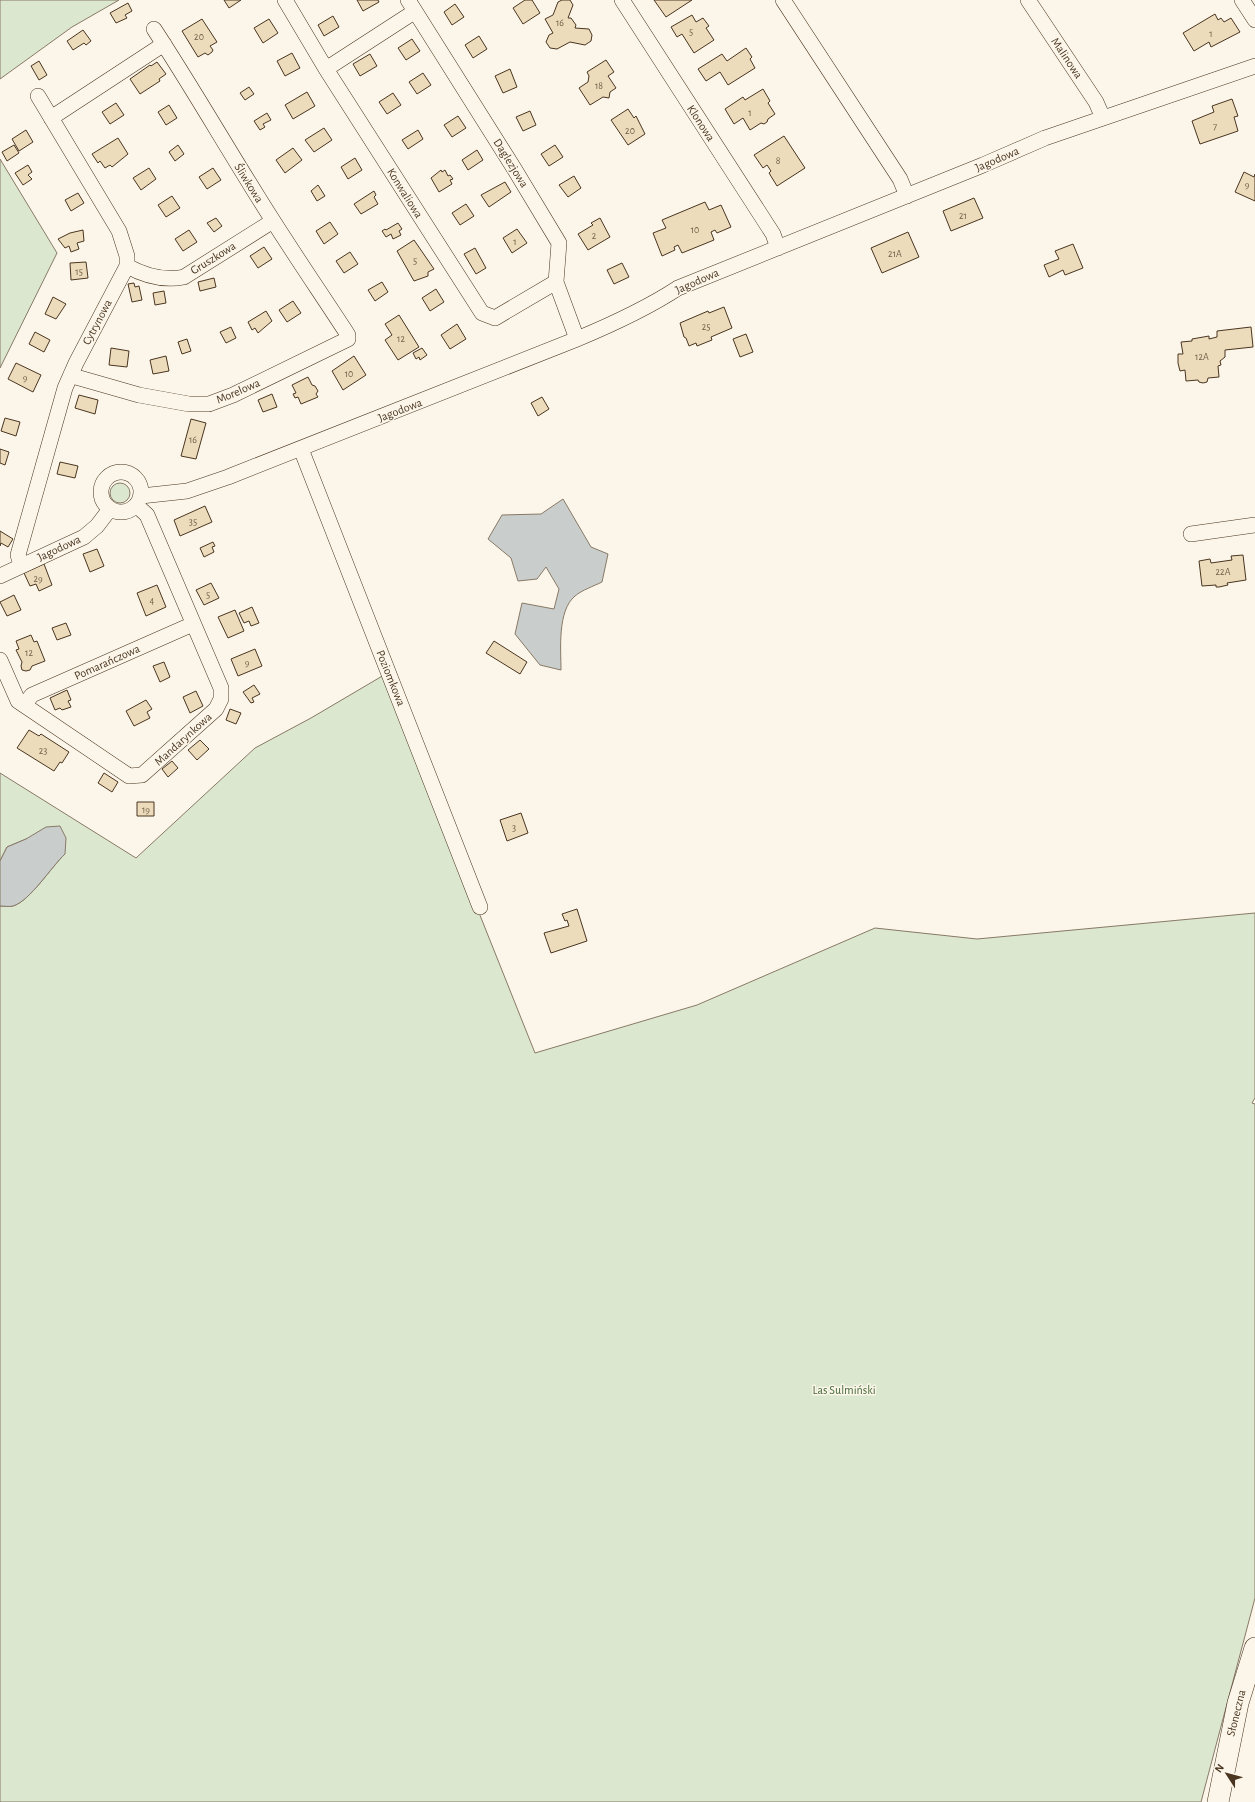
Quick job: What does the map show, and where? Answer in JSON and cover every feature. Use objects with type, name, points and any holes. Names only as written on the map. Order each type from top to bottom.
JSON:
[{"type":"street","name":"Konwaliowa","points":[[285,0],[326,69],[482,313],[495,318],[556,282]]},
{"type":"street","name":"Klonowa","points":[[622,0],[773,234],[778,248]]},
{"type":"street","points":[[783,0],[900,179],[907,196]]},
{"type":"street","name":"Malinowa","points":[[1028,0],[1096,102],[1103,118]]},
{"type":"street","points":[[1242,0],[1255,20]]},
{"type":"street","points":[[326,69],[411,6]]},
{"type":"street","name":"Daglezjowa","points":[[411,6],[516,170],[559,243],[556,282],[577,339]]},
{"type":"street","name":"Śliwkowa","points":[[154,29],[273,221],[348,335]]},
{"type":"street","points":[[52,118],[164,44]]},
{"type":"street","name":"Jagodowa","points":[[138,500],[187,491],[228,477],[577,339],[631,316],[678,288],[907,196],[1045,138],[1255,66]]},
{"type":"street","points":[[38,96],[119,231],[127,256],[126,266]]},
{"type":"street","name":"Gruszkowa","points":[[126,266],[149,276],[170,280],[184,277],[273,221]]},
{"type":"street","name":"Cytrynowa","points":[[21,565],[18,555],[65,388],[126,266]]},
{"type":"street","name":"Morelowa","points":[[71,374],[76,377],[139,395],[189,404],[209,404],[233,395],[346,342],[348,335]]},
{"type":"street","name":"Poziomkowa","points":[[300,449],[480,907]]},
{"type":"street","points":[[123,472],[135,478],[139,483],[138,500],[129,510],[123,512],[110,509],[105,505],[101,492],[105,480],[116,473],[123,472]]},
{"type":"street","name":"Mandarynkowa","points":[[0,660],[14,695],[18,701],[129,776],[142,774],[216,709],[221,699],[222,688],[147,515],[138,500]]},
{"type":"street","name":"Jagodowa","points":[[0,576],[84,537],[97,526],[110,509]]},
{"type":"street","points":[[1191,534],[1255,525]]},
{"type":"street","name":"Pomarańczowa","points":[[24,705],[32,695],[194,624]]},
{"type":"street","name":"Słoneczna","points":[[1218,1802],[1238,1703],[1255,1648]]},
{"type":"green space","points":[[0,0],[119,0],[72,27],[0,79]]},
{"type":"green space","points":[[0,159],[57,253],[0,368]]},
{"type":"green space","points":[[120,483],[127,486],[130,493],[127,500],[120,503],[113,500],[110,493],[113,486]]},
{"type":"green space","name":"Las Sulmiński","points":[[384,675],[535,1053],[697,1005],[875,928],[977,939],[1255,913],[1255,1098],[1252,1103],[1255,1104],[1255,1598],[1201,1802],[0,1802],[0,906],[13,906],[20,903],[33,891],[65,854],[26,839],[7,847],[0,861],[0,773],[136,858],[255,748],[311,718]]},
{"type":"shaded area","points":[[563,499],[591,547],[608,554],[602,582],[575,596],[565,611],[561,631],[561,670],[540,665],[515,634],[522,603],[554,609],[559,589],[546,567],[537,579],[518,581],[511,558],[488,539],[502,515],[541,514]]},
{"type":"shaded area","points":[[60,826],[66,838],[65,854],[33,891],[20,903],[13,906],[0,906],[0,861],[7,847],[26,839],[46,827]]},
{"type":"building","points":[[224,0],[241,0],[229,8]]},
{"type":"building","points":[[357,0],[378,0],[379,2],[363,11]]},
{"type":"building","points":[[525,0],[532,0],[540,13],[523,24],[513,8]]},
{"type":"building","points":[[562,0],[570,0],[573,5],[568,18],[571,18],[576,25],[575,28],[589,29],[592,35],[591,41],[585,45],[570,42],[557,49],[550,48],[546,42],[549,35],[553,33],[545,19],[553,15],[558,2]]},
{"type":"building","points":[[654,0],[692,0],[666,17]]},
{"type":"building","points":[[128,3],[132,11],[125,15],[127,18],[116,23],[110,13]]},
{"type":"building","points":[[455,4],[464,17],[452,25],[444,12]]},
{"type":"building","points":[[1215,14],[1218,20],[1221,18],[1224,22],[1231,18],[1240,32],[1211,47],[1209,42],[1194,51],[1183,33]]},
{"type":"building","points":[[692,15],[696,22],[703,18],[709,26],[706,28],[714,40],[694,53],[682,34],[677,37],[671,27]]},
{"type":"building","points":[[333,16],[339,27],[324,36],[318,25]]},
{"type":"building","points":[[202,19],[217,42],[210,46],[213,50],[212,52],[208,55],[205,53],[198,57],[182,31]]},
{"type":"building","points":[[269,19],[278,33],[263,43],[254,28]]},
{"type":"building","points":[[83,30],[91,41],[86,45],[84,43],[73,50],[67,41]]},
{"type":"building","points":[[479,36],[487,49],[473,58],[465,45]]},
{"type":"building","points":[[412,39],[420,51],[406,60],[398,48]]},
{"type":"building","points":[[746,48],[752,57],[750,59],[755,68],[728,85],[720,72],[706,81],[698,69],[722,54],[727,61]]},
{"type":"building","points":[[292,53],[300,68],[285,76],[277,61]]},
{"type":"building","points":[[370,54],[377,66],[360,76],[353,64]]},
{"type":"building","points":[[606,60],[614,72],[608,76],[616,88],[610,92],[609,98],[603,97],[590,105],[579,88],[588,82],[589,76],[587,72]]},
{"type":"building","points":[[39,61],[47,75],[39,80],[31,66]]},
{"type":"building","points":[[157,62],[166,74],[159,79],[160,81],[140,94],[130,79]]},
{"type":"building","points":[[510,69],[517,87],[503,93],[495,76]]},
{"type":"building","points":[[423,73],[431,85],[417,94],[409,82]]},
{"type":"building","points":[[249,87],[254,94],[245,100],[240,93]]},
{"type":"building","points":[[763,89],[770,101],[768,103],[775,114],[764,124],[761,123],[750,130],[743,118],[734,124],[725,109],[743,97],[745,100]]},
{"type":"building","points":[[307,92],[315,106],[293,119],[285,105]]},
{"type":"building","points":[[393,93],[401,105],[387,114],[379,102]]},
{"type":"building","points":[[1232,99],[1238,116],[1234,117],[1238,131],[1200,144],[1192,121],[1214,112],[1212,106]]},
{"type":"building","points":[[116,103],[124,115],[110,124],[102,112]]},
{"type":"building","points":[[169,105],[177,118],[166,125],[158,112]]},
{"type":"building","points":[[628,109],[634,118],[636,116],[645,134],[628,145],[611,120]]},
{"type":"building","points":[[530,111],[536,125],[523,131],[516,117]]},
{"type":"building","points":[[267,113],[271,120],[263,124],[265,127],[260,130],[254,121]]},
{"type":"building","points":[[458,116],[466,128],[452,137],[444,125]]},
{"type":"building","points":[[324,128],[332,140],[314,152],[305,140]]},
{"type":"building","points":[[26,130],[33,142],[19,151],[12,139]]},
{"type":"building","points":[[418,130],[423,139],[408,149],[402,140]]},
{"type":"building","points":[[784,136],[805,168],[777,186],[769,173],[771,171],[767,165],[763,168],[754,155]]},
{"type":"building","points":[[118,138],[128,154],[112,167],[110,165],[105,168],[100,161],[98,163],[92,154]]},
{"type":"building","points":[[14,145],[19,153],[7,161],[2,152]]},
{"type":"building","points":[[178,145],[184,154],[175,161],[169,152]]},
{"type":"building","points":[[555,145],[563,157],[549,166],[541,154]]},
{"type":"building","points":[[293,148],[302,160],[285,173],[276,160]]},
{"type":"building","points":[[477,150],[483,160],[468,170],[462,160]]},
{"type":"building","points":[[355,158],[362,170],[348,179],[341,167]]},
{"type":"building","points":[[28,165],[32,172],[28,175],[32,179],[23,185],[15,173]]},
{"type":"building","points":[[149,168],[156,179],[141,190],[133,178]]},
{"type":"building","points":[[213,168],[221,180],[207,189],[199,177]]},
{"type":"building","points":[[441,170],[442,172],[445,170],[448,176],[450,175],[453,179],[450,180],[452,184],[439,192],[431,178]]},
{"type":"building","points":[[1244,172],[1254,177],[1255,174],[1255,201],[1235,192]]},
{"type":"building","points":[[574,176],[581,188],[568,197],[559,185]]},
{"type":"building","points":[[505,182],[511,192],[489,207],[481,195]]},
{"type":"building","points":[[318,185],[325,196],[317,201],[311,191]]},
{"type":"building","points":[[374,191],[376,195],[374,197],[378,204],[361,214],[354,204]]},
{"type":"building","points":[[78,193],[84,203],[71,211],[65,200]]},
{"type":"building","points":[[172,196],[180,208],[166,217],[158,205]]},
{"type":"building","points":[[974,198],[983,218],[951,231],[943,211]]},
{"type":"building","points":[[705,202],[709,210],[721,205],[731,227],[717,233],[715,230],[711,232],[714,240],[682,253],[678,245],[674,247],[675,250],[662,256],[653,233],[666,228],[662,220]]},
{"type":"building","points":[[466,204],[474,216],[460,225],[452,213]]},
{"type":"building","points":[[216,218],[222,226],[214,232],[207,223]]},
{"type":"building","points":[[600,218],[610,237],[588,250],[578,234],[593,225],[591,223]]},
{"type":"building","points":[[330,222],[338,234],[324,244],[316,231]]},
{"type":"building","points":[[398,223],[402,229],[399,231],[401,235],[393,239],[391,234],[386,237],[382,231]]},
{"type":"building","points":[[517,229],[527,243],[512,253],[503,238]]},
{"type":"building","points":[[83,230],[84,241],[77,243],[79,249],[71,252],[69,246],[65,248],[58,239],[70,233]]},
{"type":"building","points":[[189,230],[197,242],[183,251],[175,239]]},
{"type":"building","points":[[908,232],[919,257],[882,273],[871,248]]},
{"type":"building","points":[[414,240],[434,269],[428,272],[428,276],[414,281],[397,251]]},
{"type":"building","points":[[1073,244],[1083,268],[1065,275],[1063,270],[1049,277],[1044,265],[1059,259],[1055,251]]},
{"type":"building","points":[[264,247],[272,259],[258,268],[250,256]]},
{"type":"building","points":[[475,248],[486,268],[476,274],[464,254]]},
{"type":"building","points":[[350,252],[358,264],[344,273],[336,261]]},
{"type":"building","points":[[86,262],[88,278],[71,280],[70,263]]},
{"type":"building","points":[[622,263],[629,277],[614,284],[607,270]]},
{"type":"building","points":[[214,278],[216,287],[200,291],[198,282]]},
{"type":"building","points":[[382,282],[388,292],[375,301],[368,290]]},
{"type":"building","points":[[134,283],[135,287],[139,286],[142,300],[132,302],[128,284]]},
{"type":"building","points":[[436,289],[444,302],[430,311],[422,298]]},
{"type":"building","points":[[164,291],[166,303],[155,305],[153,293]]},
{"type":"building","points":[[53,297],[66,304],[56,319],[45,314]]},
{"type":"building","points":[[293,301],[301,313],[287,322],[279,310]]},
{"type":"building","points":[[724,307],[732,328],[711,337],[712,340],[697,346],[696,343],[689,346],[686,338],[684,337],[680,323],[708,311],[709,313]]},
{"type":"building","points":[[266,311],[272,321],[258,333],[255,328],[252,330],[248,322]]},
{"type":"building","points":[[399,315],[419,347],[398,360],[385,340],[392,335],[385,324]]},
{"type":"building","points":[[457,324],[466,339],[450,349],[441,335]]},
{"type":"building","points":[[231,327],[236,338],[226,343],[220,332]]},
{"type":"building","points":[[1251,327],[1253,347],[1225,350],[1225,357],[1220,361],[1221,365],[1218,366],[1219,377],[1208,378],[1207,382],[1203,383],[1199,382],[1198,380],[1186,381],[1185,370],[1180,371],[1178,363],[1178,354],[1183,354],[1181,342],[1192,341],[1192,339],[1209,336],[1209,339],[1217,337],[1217,331]]},
{"type":"building","points":[[35,332],[50,340],[44,352],[29,344]]},
{"type":"building","points":[[746,334],[753,352],[740,357],[733,339]]},
{"type":"building","points":[[187,339],[191,351],[182,354],[178,342]]},
{"type":"building","points":[[111,348],[129,351],[127,367],[109,365]]},
{"type":"building","points":[[422,348],[427,355],[420,360],[419,357],[416,359],[413,353]]},
{"type":"building","points":[[166,356],[169,371],[153,374],[150,360]]},
{"type":"building","points":[[354,356],[366,375],[343,390],[332,371]]},
{"type":"building","points":[[16,363],[41,375],[33,392],[8,379]]},
{"type":"building","points":[[308,377],[312,385],[315,386],[318,391],[316,394],[318,397],[301,404],[298,397],[295,398],[293,394],[296,393],[292,385]]},
{"type":"building","points":[[272,394],[277,407],[263,412],[258,400]]},
{"type":"building","points":[[79,395],[98,400],[95,414],[75,408]]},
{"type":"building","points":[[542,397],[549,409],[538,416],[531,403]]},
{"type":"building","points":[[5,418],[20,422],[16,436],[1,431]]},
{"type":"building","points":[[191,419],[206,423],[196,459],[181,456]]},
{"type":"building","points":[[0,449],[9,452],[5,465],[0,463]]},
{"type":"building","points":[[60,462],[78,466],[75,478],[57,474]]},
{"type":"building","points":[[205,506],[212,522],[180,536],[174,520]]},
{"type":"building","points":[[0,531],[13,539],[8,547],[1,543],[0,546]]},
{"type":"building","points":[[213,542],[215,546],[212,547],[214,552],[204,557],[200,548]]},
{"type":"building","points":[[97,549],[104,566],[90,572],[83,554]]},
{"type":"building","points":[[1243,555],[1246,580],[1227,583],[1228,585],[1219,587],[1216,587],[1216,585],[1202,586],[1199,561],[1210,559],[1211,563],[1232,560],[1231,556]]},
{"type":"building","points":[[44,564],[52,585],[39,591],[36,584],[30,586],[24,573]]},
{"type":"building","points":[[211,583],[219,598],[204,605],[196,590]]},
{"type":"building","points":[[157,585],[166,607],[146,616],[137,593]]},
{"type":"building","points":[[14,595],[21,610],[7,616],[0,602]]},
{"type":"building","points":[[252,607],[259,623],[251,626],[249,621],[244,623],[239,613]]},
{"type":"building","points":[[235,610],[244,631],[228,638],[218,617]]},
{"type":"building","points":[[66,623],[71,635],[57,640],[52,628]]},
{"type":"building","points":[[31,635],[34,642],[37,641],[45,661],[32,666],[30,670],[26,671],[22,670],[22,662],[16,650],[19,649],[16,641]]},
{"type":"building","points":[[494,641],[527,662],[520,674],[486,653]]},
{"type":"building","points":[[255,649],[262,666],[238,676],[231,659]]},
{"type":"building","points":[[164,662],[170,677],[160,682],[153,666]]},
{"type":"building","points":[[254,685],[260,694],[252,698],[254,702],[251,703],[243,692]]},
{"type":"building","points":[[67,690],[71,700],[68,701],[71,707],[62,710],[60,708],[55,710],[50,698]]},
{"type":"building","points":[[196,691],[203,706],[190,713],[183,697]]},
{"type":"building","points":[[146,700],[152,709],[147,712],[150,718],[134,726],[126,711]]},
{"type":"building","points":[[230,709],[241,713],[236,724],[226,720]]},
{"type":"building","points":[[29,730],[39,736],[41,734],[69,752],[62,763],[60,762],[54,771],[17,748]]},
{"type":"building","points":[[200,740],[209,749],[197,760],[188,750]]},
{"type":"building","points":[[172,761],[178,768],[168,777],[162,769]]},
{"type":"building","points":[[104,773],[118,782],[112,792],[98,783]]},
{"type":"building","points":[[137,802],[154,802],[154,816],[137,816]]},
{"type":"building","points":[[521,813],[528,833],[507,841],[500,820]]},
{"type":"building","points":[[577,909],[587,941],[551,953],[544,933],[569,926],[567,920],[565,921],[562,914]]}]
